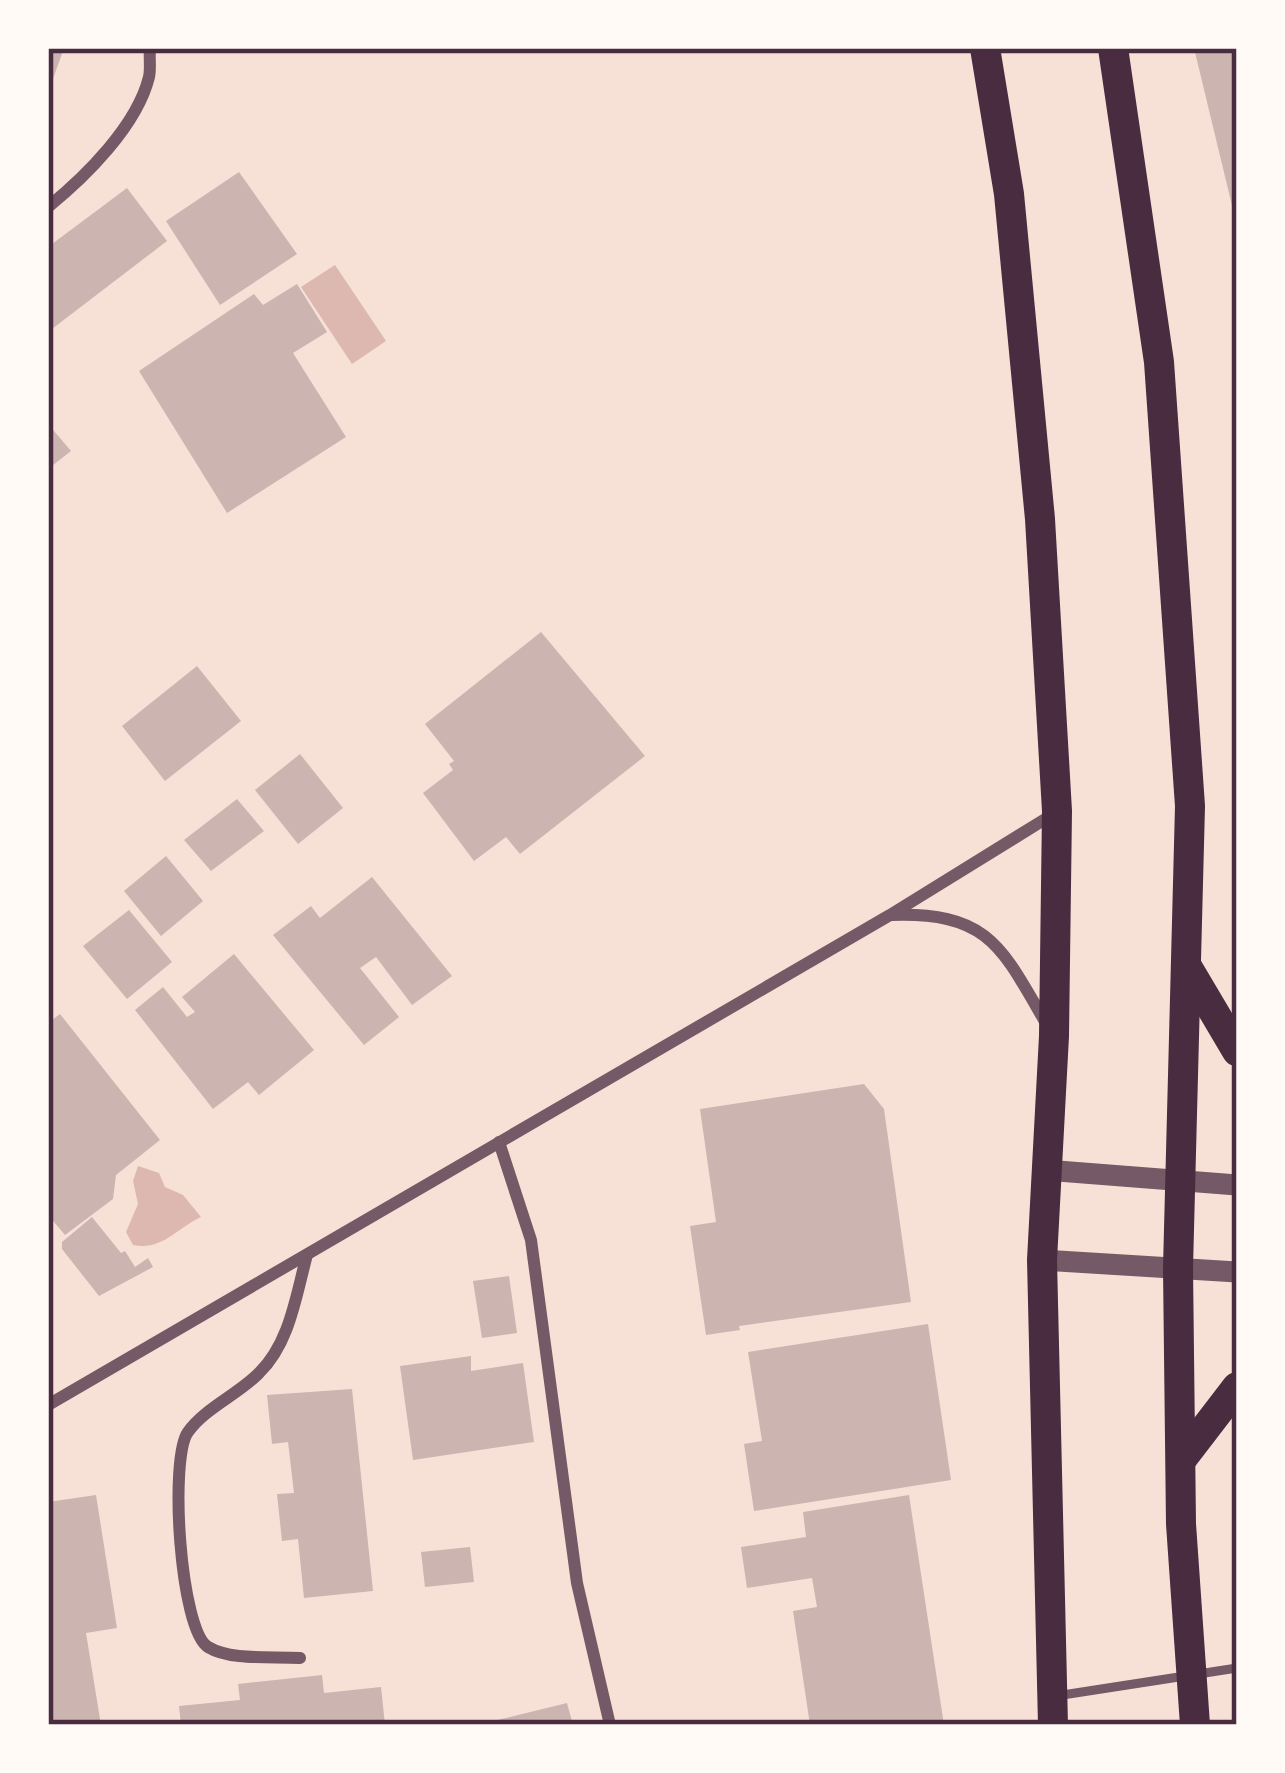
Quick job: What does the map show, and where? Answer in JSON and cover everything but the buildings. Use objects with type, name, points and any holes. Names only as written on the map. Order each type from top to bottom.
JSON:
[{"type":"main road","points":[[985,48],[1012,217],[1040,519],[1058,812],[1054,1036],[1042,1260],[1052,1711]]},
{"type":"main road","points":[[1113,48],[1159,362],[1190,806],[1178,1268],[1181,1524],[1195,1725]]},
{"type":"main road","points":[[1186,965],[1237,1051]]},
{"type":"main road","points":[[1181,1460],[1237,1387]]},
{"type":"street","points":[[48,207],[84,178],[126,124],[149,78],[150,48]]},
{"type":"street","points":[[48,1405],[890,915],[1058,812]]},
{"type":"street","points":[[890,915],[926,914],[958,921],[984,934],[1004,952],[1054,1036]]},
{"type":"street","points":[[499,1142],[531,1240],[578,1583],[610,1725]]},
{"type":"street","points":[[1045,1170],[1237,1185]]},
{"type":"street","points":[[300,1658],[222,1652],[198,1637],[186,1598],[179,1468],[188,1432],[259,1374],[283,1342],[308,1253]]},
{"type":"street","points":[[1042,1260],[1237,1272]]},
{"type":"lane","points":[[1052,1711],[1237,1668]]},
{"type":"shaded area","points":[[335,265],[386,341],[352,364],[301,287]]},
{"type":"shaded area","points":[[138,1166],[159,1173],[165,1187],[183,1195],[201,1217],[161,1242],[133,1245],[126,1232],[138,1204],[133,1181]]}]
